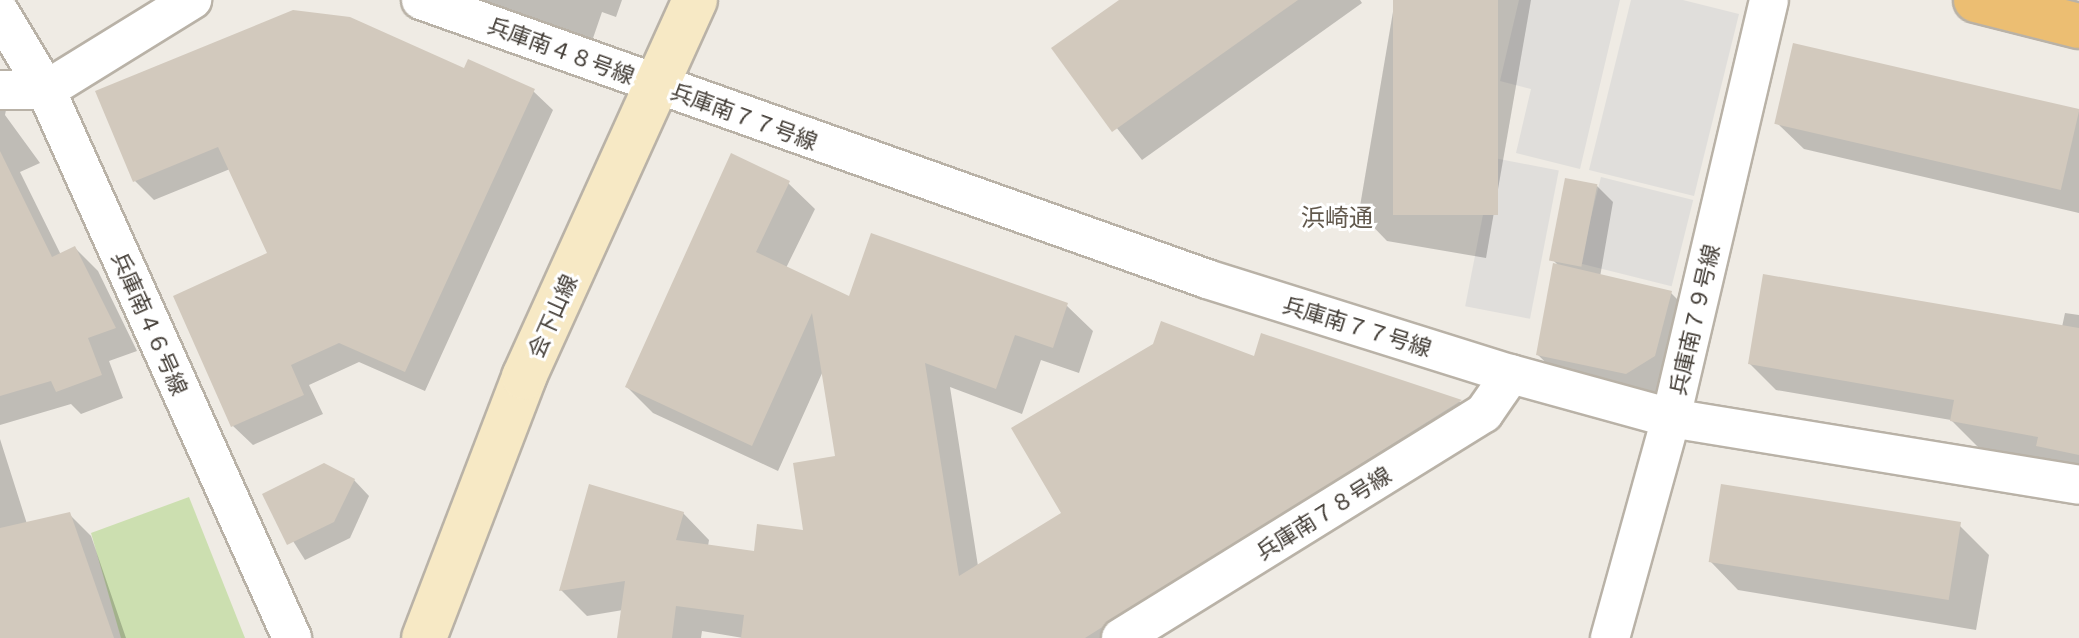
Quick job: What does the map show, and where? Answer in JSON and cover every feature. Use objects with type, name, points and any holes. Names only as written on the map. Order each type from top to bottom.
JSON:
[{"type":"highway","points":[[1976,0],[2079,26]]},
{"type":"street","name":"兵庫南４８号線","points":[[421,0],[656,84]]},
{"type":"street","name":"会下山線","points":[[424,638],[524,377],[695,0]]},
{"type":"street","name":"兵庫南７９号線","points":[[1610,638],[1671,418],[1769,0]]},
{"type":"street","points":[[0,90],[46,90],[180,3]]},
{"type":"street","name":"兵庫南４６号線","points":[[0,13],[46,90],[292,638]]},
{"type":"street","name":"兵庫南７７号線","points":[[656,84],[1207,279],[1511,374],[1671,418],[2079,485]]},
{"type":"street","name":"兵庫南７８号線","points":[[1121,638],[1484,413],[1511,374]]},
{"type":"green space","points":[[189,497],[245,638],[121,638],[91,533]]},
{"type":"shaded area","points":[[1519,0],[1620,0],[1580,169],[1516,153],[1531,89],[1500,81]]},
{"type":"shaded area","points":[[1631,0],[1683,0],[1739,14],[1694,196],[1589,170]]},
{"type":"shaded area","points":[[1494,158],[1559,171],[1530,319],[1465,306]]},
{"type":"shaded area","points":[[1601,177],[1693,200],[1672,286],[1579,263]]},
{"type":"building","points":[[1119,0],[1298,0],[1112,132],[1051,48]]},
{"type":"building","points":[[1393,0],[1498,0],[1498,215],[1393,215]]},
{"type":"building","points":[[293,10],[350,17],[464,68],[468,59],[535,89],[405,372],[339,343],[291,365],[304,395],[231,427],[173,296],[267,253],[218,147],[133,182],[95,91]]},
{"type":"building","points":[[1793,43],[2079,109],[2061,190],[1774,124]]},
{"type":"building","points":[[0,151],[52,257],[75,246],[116,328],[88,338],[102,375],[56,392],[51,381],[0,396]]},
{"type":"building","points":[[731,153],[790,181],[756,252],[849,296],[871,233],[1068,303],[1053,348],[1015,335],[996,389],[925,363],[959,576],[1061,513],[1011,428],[1153,344],[1161,321],[1254,356],[1261,333],[1462,400],[1085,638],[741,638],[744,615],[676,606],[672,638],[617,638],[625,581],[559,591],[589,484],[684,512],[676,540],[754,551],[757,524],[803,530],[793,463],[835,456],[812,313],[752,446],[625,387]]},
{"type":"building","points":[[1565,178],[1597,184],[1581,267],[1549,260]]},
{"type":"building","points":[[1553,263],[1672,291],[1655,356],[1626,374],[1536,355]]},
{"type":"building","points":[[1763,274],[2079,328],[2079,455],[2036,446],[2038,437],[1950,421],[1954,400],[1748,364]]},
{"type":"building","points":[[324,463],[355,479],[334,522],[287,545],[262,494]]},
{"type":"building","points":[[1721,484],[1961,522],[1949,600],[1709,562]]},
{"type":"building","points":[[70,512],[114,638],[0,638],[0,528]]},
{"type":"district","name":"浜崎通","points":[[1337,217]]}]
